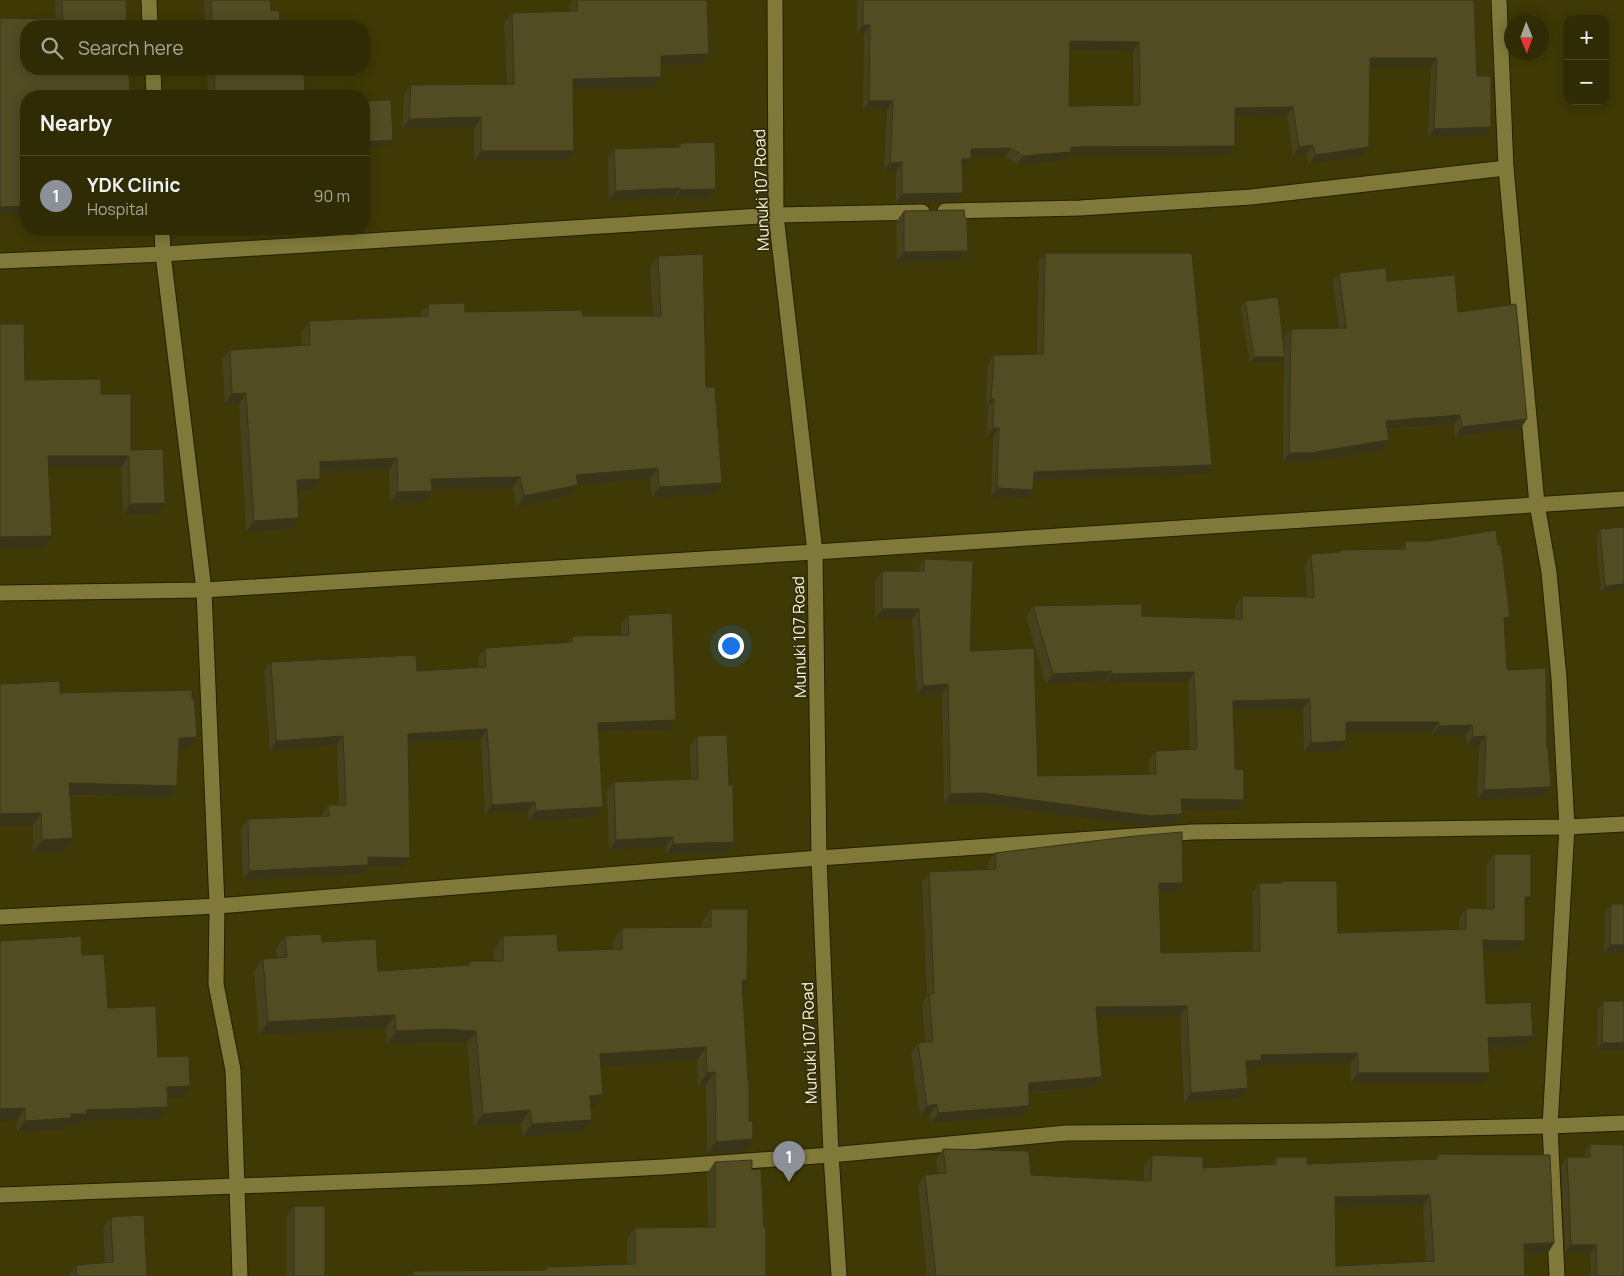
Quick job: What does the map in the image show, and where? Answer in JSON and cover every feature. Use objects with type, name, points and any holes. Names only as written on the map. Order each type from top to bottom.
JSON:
[{"type":"street","points":[[149,0],[150,20]]},
{"type":"street","name":"Munuki 107 Road","points":[[776,0],[776,215],[815,552],[820,858],[831,1155],[839,1276]]},
{"type":"street","points":[[1499,0],[1506,168],[1537,504],[1549,572],[1558,668],[1567,827],[1550,1126],[1557,1276]]},
{"type":"street","points":[[153,75],[154,90]]},
{"type":"street","points":[[0,261],[163,254],[776,215],[1080,208],[1251,196],[1506,168]]},
{"type":"street","points":[[162,235],[204,590],[218,906],[216,984],[233,1070],[240,1276]]},
{"type":"street","points":[[0,593],[204,590],[1624,499]]},
{"type":"street","points":[[0,917],[218,906],[820,858],[1192,832],[1567,827],[1624,824]]},
{"type":"street","points":[[0,1195],[663,1167],[831,1155],[1066,1133],[1326,1131],[1550,1126],[1624,1122]]},
{"type":"building","points":[[62,0],[126,0],[127,20],[20,20],[20,75],[129,75],[130,90],[20,90],[20,206],[0,207],[0,18],[63,19]]},
{"type":"building","points":[[211,0],[270,0],[271,11],[279,10],[280,20],[212,20]]},
{"type":"building","points":[[577,0],[707,0],[709,54],[661,56],[661,77],[573,79],[574,151],[481,151],[481,117],[409,119],[411,85],[514,84],[512,13],[577,11]]},
{"type":"building","points":[[863,0],[1474,0],[1477,76],[1491,76],[1491,127],[1434,129],[1437,58],[1370,58],[1369,147],[1315,155],[1313,145],[1299,147],[1293,107],[1235,108],[1235,146],[1071,147],[1071,152],[1023,156],[1011,148],[971,149],[971,159],[962,159],[963,193],[902,194],[902,162],[890,163],[893,101],[869,101],[870,25],[863,25]],"holes":[[[1070,41],[1139,42],[1140,105],[1069,106]]]},
{"type":"building","points":[[214,75],[304,75],[305,90],[215,90]]},
{"type":"building","points":[[391,100],[393,140],[370,142],[370,101]]},
{"type":"building","points":[[715,142],[716,189],[680,190],[680,188],[616,191],[614,149],[680,147],[680,143]]},
{"type":"building","points":[[964,210],[965,218],[967,218],[968,251],[904,252],[904,211]]},
{"type":"building","points":[[1045,253],[1192,253],[1212,465],[1034,472],[1033,490],[997,488],[999,428],[993,428],[994,399],[991,399],[994,355],[1043,354]]},
{"type":"building","points":[[703,254],[706,387],[715,387],[722,483],[659,487],[658,468],[576,475],[578,485],[524,496],[520,477],[431,479],[432,491],[398,492],[397,458],[320,462],[320,479],[297,480],[299,518],[254,521],[246,393],[232,394],[230,350],[310,345],[309,321],[428,316],[428,304],[465,303],[465,312],[582,310],[583,316],[661,316],[658,256]]},
{"type":"building","points":[[1386,268],[1387,281],[1455,275],[1458,312],[1516,304],[1527,419],[1462,427],[1460,415],[1386,421],[1389,440],[1310,453],[1289,453],[1291,329],[1346,328],[1339,273]]},
{"type":"building","points":[[1278,297],[1285,357],[1254,357],[1245,301]]},
{"type":"building","points":[[0,324],[24,324],[25,380],[101,379],[101,394],[131,394],[131,450],[163,449],[165,503],[130,504],[129,456],[48,456],[52,536],[0,537]]},
{"type":"building","points":[[1624,527],[1624,584],[1605,586],[1600,529]]},
{"type":"building","points":[[1496,530],[1498,545],[1501,545],[1510,617],[1504,618],[1507,670],[1546,668],[1547,748],[1551,787],[1484,790],[1486,736],[1473,737],[1472,725],[1439,726],[1439,722],[1346,722],[1346,741],[1311,743],[1310,699],[1233,701],[1235,769],[1244,770],[1244,800],[1181,799],[1182,814],[1150,816],[982,793],[950,794],[948,684],[923,686],[919,609],[882,609],[882,571],[924,571],[924,559],[973,561],[970,651],[1034,648],[1038,776],[1156,774],[1155,751],[1197,749],[1194,672],[1112,674],[1112,671],[1053,674],[1033,606],[1142,604],[1142,616],[1242,619],[1242,596],[1314,597],[1311,554],[1340,552],[1340,550],[1405,549],[1405,541],[1428,541]]},
{"type":"building","points":[[672,613],[676,720],[598,723],[603,807],[536,811],[535,802],[492,805],[487,729],[408,734],[410,858],[368,857],[368,865],[249,871],[248,819],[329,816],[328,805],[346,805],[343,736],[276,741],[271,662],[416,655],[417,671],[486,667],[485,648],[572,642],[572,636],[629,635],[628,615]]},
{"type":"building","points":[[60,681],[60,693],[192,690],[197,737],[179,738],[177,786],[69,783],[73,838],[42,840],[41,813],[0,814],[0,684]]},
{"type":"building","points":[[727,735],[729,785],[733,785],[734,842],[673,844],[673,837],[616,840],[614,782],[698,779],[697,736]]},
{"type":"building","points":[[1182,832],[1183,883],[1159,883],[1161,953],[1260,951],[1259,883],[1282,883],[1282,881],[1337,881],[1338,933],[1466,929],[1466,908],[1494,909],[1494,854],[1531,854],[1531,897],[1525,897],[1525,941],[1483,940],[1486,1004],[1531,1002],[1533,1036],[1488,1038],[1490,1073],[1358,1073],[1358,1053],[1261,1055],[1262,1060],[1246,1061],[1248,1088],[1191,1093],[1187,1006],[1096,1007],[1102,1077],[1029,1083],[1029,1106],[938,1113],[937,1104],[927,1106],[918,1043],[933,1041],[929,994],[934,993],[929,872],[996,869],[995,853]]},
{"type":"building","points":[[1611,904],[1624,904],[1624,945],[1610,945]]},
{"type":"building","points":[[711,909],[748,909],[747,980],[742,981],[749,1080],[749,1121],[753,1121],[753,1139],[716,1142],[715,1072],[707,1073],[706,1047],[600,1054],[603,1095],[590,1096],[592,1120],[532,1124],[530,1110],[483,1114],[476,1031],[443,1029],[396,1031],[395,1015],[268,1022],[263,959],[287,957],[285,936],[321,934],[322,942],[376,939],[378,971],[470,965],[470,961],[503,961],[503,936],[557,934],[558,951],[622,949],[622,928],[711,927]]},
{"type":"building","points":[[81,936],[82,955],[104,954],[108,1008],[156,1006],[158,1057],[189,1056],[190,1086],[167,1087],[168,1107],[86,1110],[87,1114],[71,1114],[71,1118],[25,1121],[25,1108],[0,1109],[0,941]]},
{"type":"building","points":[[1603,1001],[1624,1001],[1624,1043],[1602,1043]]},
{"type":"building","points":[[1590,1144],[1624,1145],[1624,1276],[1597,1276],[1596,1245],[1571,1245],[1567,1157],[1590,1157]]},
{"type":"building","points":[[943,1149],[1029,1151],[1031,1175],[1151,1181],[1152,1155],[1203,1157],[1203,1168],[1276,1164],[1276,1157],[1307,1157],[1307,1164],[1438,1159],[1438,1154],[1550,1155],[1554,1243],[1524,1244],[1525,1276],[936,1276],[925,1175],[946,1173]],"holes":[[[1430,1195],[1434,1261],[1336,1266],[1335,1197]]]},
{"type":"building","points":[[752,1160],[752,1170],[761,1169],[764,1227],[766,1227],[766,1276],[413,1276],[413,1271],[546,1270],[546,1267],[635,1264],[635,1228],[715,1227],[715,1162]]},
{"type":"building","points":[[294,1206],[325,1206],[325,1276],[294,1276]]},
{"type":"building","points":[[144,1215],[147,1276],[77,1276],[76,1265],[113,1262],[111,1217]]},
{"type":"place","name":"YDK Clinic","points":[[789,1182]]}]
